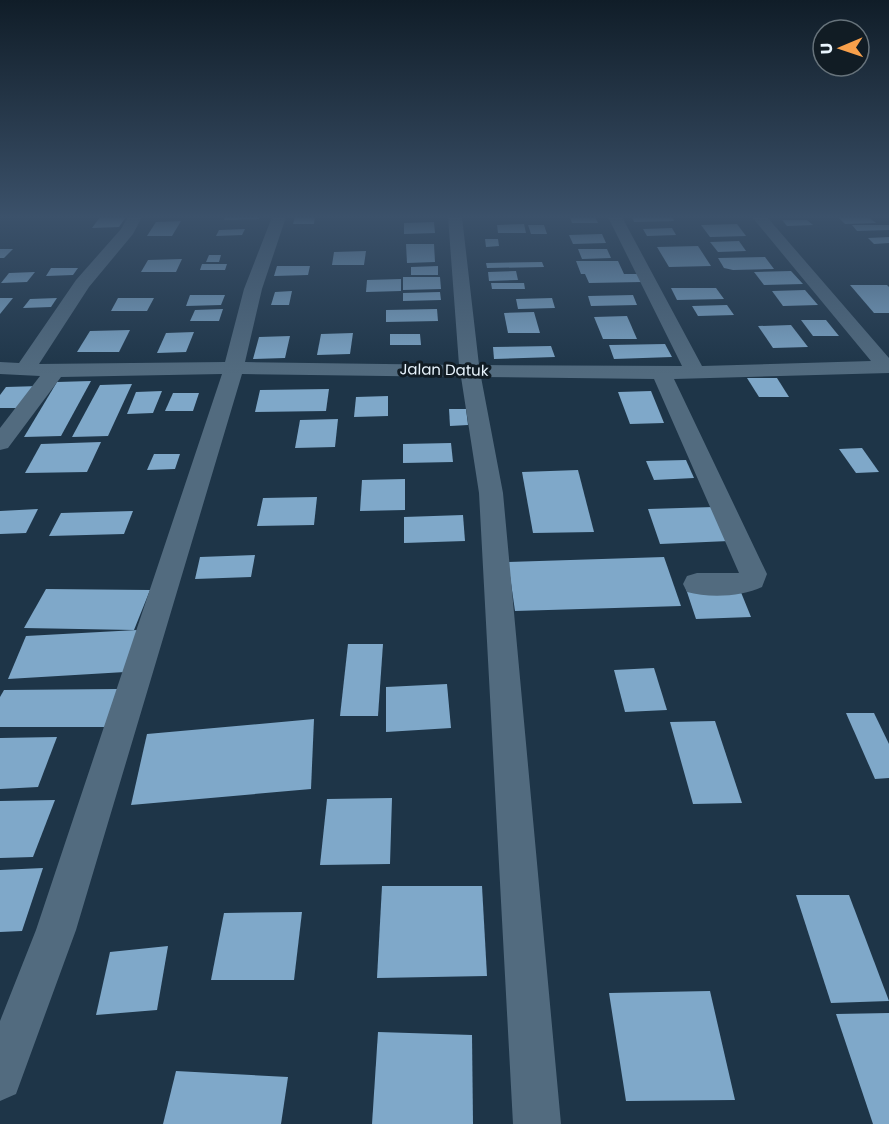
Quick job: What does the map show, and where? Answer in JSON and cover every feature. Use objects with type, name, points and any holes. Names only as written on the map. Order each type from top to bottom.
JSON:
[{"type":"street","points":[[26,368],[82,284],[95,269]]},
{"type":"street","points":[[0,1078],[56,930],[234,368],[253,289],[260,269]]},
{"type":"street","points":[[460,269],[470,370],[492,504],[537,1124]]},
{"type":"street","points":[[642,269],[695,372]]},
{"type":"street","points":[[804,269],[887,367]]},
{"type":"street","name":"Jalan Datuk","points":[[0,368],[661,373],[887,367]]},
{"type":"street","points":[[0,443],[56,370]]},
{"type":"street","points":[[661,373],[753,574],[752,580],[746,584],[698,584]]},
{"type":"building","points":[[50,269],[77,269],[73,275],[46,276]]},
{"type":"building","points":[[142,269],[177,269],[176,272],[141,272]]},
{"type":"building","points":[[276,269],[309,269],[308,275],[274,276]]},
{"type":"building","points":[[411,269],[438,269],[438,275],[411,275]]},
{"type":"building","points":[[579,269],[622,269],[624,274],[638,274],[642,282],[589,283],[585,274],[581,274]]},
{"type":"building","points":[[516,271],[518,280],[489,281],[488,272]]},
{"type":"building","points":[[791,271],[803,284],[764,285],[754,272]]},
{"type":"building","points":[[35,272],[27,282],[1,283],[9,273]]},
{"type":"building","points":[[403,277],[440,277],[441,289],[403,290]]},
{"type":"building","points":[[401,279],[401,291],[366,292],[367,280]]},
{"type":"building","points":[[491,283],[524,283],[525,289],[492,289]]},
{"type":"building","points":[[850,285],[887,285],[889,287],[889,313],[874,313]]},
{"type":"building","points":[[671,288],[716,288],[724,299],[677,300]]},
{"type":"building","points":[[805,290],[818,305],[783,306],[772,291]]},
{"type":"building","points":[[292,291],[289,305],[271,305],[275,292]]},
{"type":"building","points":[[440,292],[441,300],[403,301],[403,293]]},
{"type":"building","points":[[190,295],[225,295],[221,305],[186,306]]},
{"type":"building","points":[[633,295],[637,305],[591,306],[588,296]]},
{"type":"building","points":[[0,298],[13,298],[0,314]]},
{"type":"building","points":[[57,298],[51,307],[23,308],[30,299]]},
{"type":"building","points":[[118,298],[154,298],[147,311],[111,311]]},
{"type":"building","points":[[552,298],[555,308],[518,309],[516,299]]},
{"type":"building","points":[[727,305],[734,315],[698,316],[692,306]]},
{"type":"building","points":[[223,309],[219,321],[190,321],[195,310]]},
{"type":"building","points":[[437,309],[438,321],[386,322],[386,310]]},
{"type":"building","points":[[534,312],[540,333],[508,333],[504,313]]},
{"type":"building","points":[[627,316],[637,339],[603,339],[594,317]]},
{"type":"building","points":[[801,320],[826,320],[839,336],[813,336]]},
{"type":"building","points":[[791,325],[808,347],[773,348],[758,326]]},
{"type":"building","points":[[130,330],[119,352],[77,352],[90,331]]},
{"type":"building","points":[[194,332],[186,352],[157,353],[166,333]]},
{"type":"building","points":[[353,333],[350,354],[317,355],[321,334]]},
{"type":"building","points":[[390,334],[420,334],[421,345],[390,345]]},
{"type":"building","points":[[290,336],[285,358],[253,359],[259,337]]},
{"type":"building","points":[[665,344],[672,357],[614,359],[609,345]]},
{"type":"building","points":[[551,346],[555,357],[494,359],[493,347]]},
{"type":"building","points":[[747,378],[777,378],[789,397],[759,397]]},
{"type":"building","points":[[91,381],[61,436],[24,437],[57,382]]},
{"type":"building","points":[[132,384],[108,436],[72,437],[100,385]]},
{"type":"building","points":[[40,386],[26,408],[0,408],[0,395],[6,387]]},
{"type":"building","points":[[329,389],[326,411],[255,412],[260,390]]},
{"type":"building","points":[[162,391],[153,413],[127,414],[136,392]]},
{"type":"building","points":[[651,391],[664,423],[630,424],[618,392]]},
{"type":"building","points":[[173,393],[199,393],[193,411],[165,411]]},
{"type":"building","points":[[388,396],[388,416],[354,417],[356,397]]},
{"type":"building","points":[[449,409],[466,409],[468,425],[450,426]]},
{"type":"building","points":[[338,419],[335,447],[295,448],[300,420]]},
{"type":"building","points":[[101,442],[87,472],[25,473],[41,444]]},
{"type":"building","points":[[451,443],[453,462],[403,463],[403,444]]},
{"type":"building","points":[[862,448],[879,472],[856,473],[839,449]]},
{"type":"building","points":[[154,454],[180,454],[175,469],[147,470]]},
{"type":"building","points":[[686,460],[694,478],[654,480],[646,461]]},
{"type":"building","points":[[578,470],[594,532],[533,533],[522,472]]},
{"type":"building","points":[[405,479],[405,510],[360,511],[362,480]]},
{"type":"building","points":[[317,497],[314,525],[257,526],[263,498]]},
{"type":"building","points":[[714,507],[729,541],[660,544],[648,509]]},
{"type":"building","points":[[38,509],[26,533],[0,534],[0,511]]},
{"type":"building","points":[[133,511],[124,534],[49,536],[61,513]]},
{"type":"building","points":[[463,515],[465,541],[404,543],[404,517]]},
{"type":"building","points":[[255,555],[251,577],[195,579],[200,557]]},
{"type":"building","points":[[664,557],[681,606],[515,611],[508,562]]},
{"type":"building","points":[[738,585],[751,617],[696,619],[685,586]]},
{"type":"building","points":[[46,589],[150,590],[134,630],[24,628]]},
{"type":"building","points":[[137,630],[125,672],[8,679],[26,636]]},
{"type":"building","points":[[348,644],[383,644],[378,716],[340,716]]},
{"type":"building","points":[[654,668],[667,710],[625,712],[614,670]]},
{"type":"building","points":[[447,684],[451,728],[386,732],[386,687]]},
{"type":"building","points":[[118,689],[105,727],[0,727],[0,697],[4,690]]},
{"type":"building","points":[[846,713],[874,713],[889,744],[889,778],[875,779]]},
{"type":"building","points":[[314,719],[311,789],[131,805],[147,734]]},
{"type":"building","points":[[715,721],[742,803],[693,804],[670,722]]},
{"type":"building","points":[[57,737],[38,787],[0,789],[0,738]]},
{"type":"building","points":[[392,798],[390,864],[320,865],[327,799]]},
{"type":"building","points":[[55,800],[33,857],[0,858],[0,801]]},
{"type":"building","points":[[43,868],[22,931],[0,932],[0,870]]},
{"type":"building","points":[[382,886],[482,886],[487,976],[377,978]]},
{"type":"building","points":[[796,895],[849,895],[889,1001],[831,1003]]},
{"type":"building","points":[[302,912],[294,980],[211,980],[224,913]]},
{"type":"building","points":[[168,946],[157,1010],[96,1015],[110,952]]},
{"type":"building","points":[[710,991],[735,1100],[626,1101],[609,993]]},
{"type":"building","points":[[889,1013],[889,1124],[873,1124],[836,1014]]},
{"type":"building","points":[[378,1032],[472,1035],[473,1124],[372,1124]]},
{"type":"building","points":[[176,1071],[288,1077],[281,1124],[163,1124]]}]
